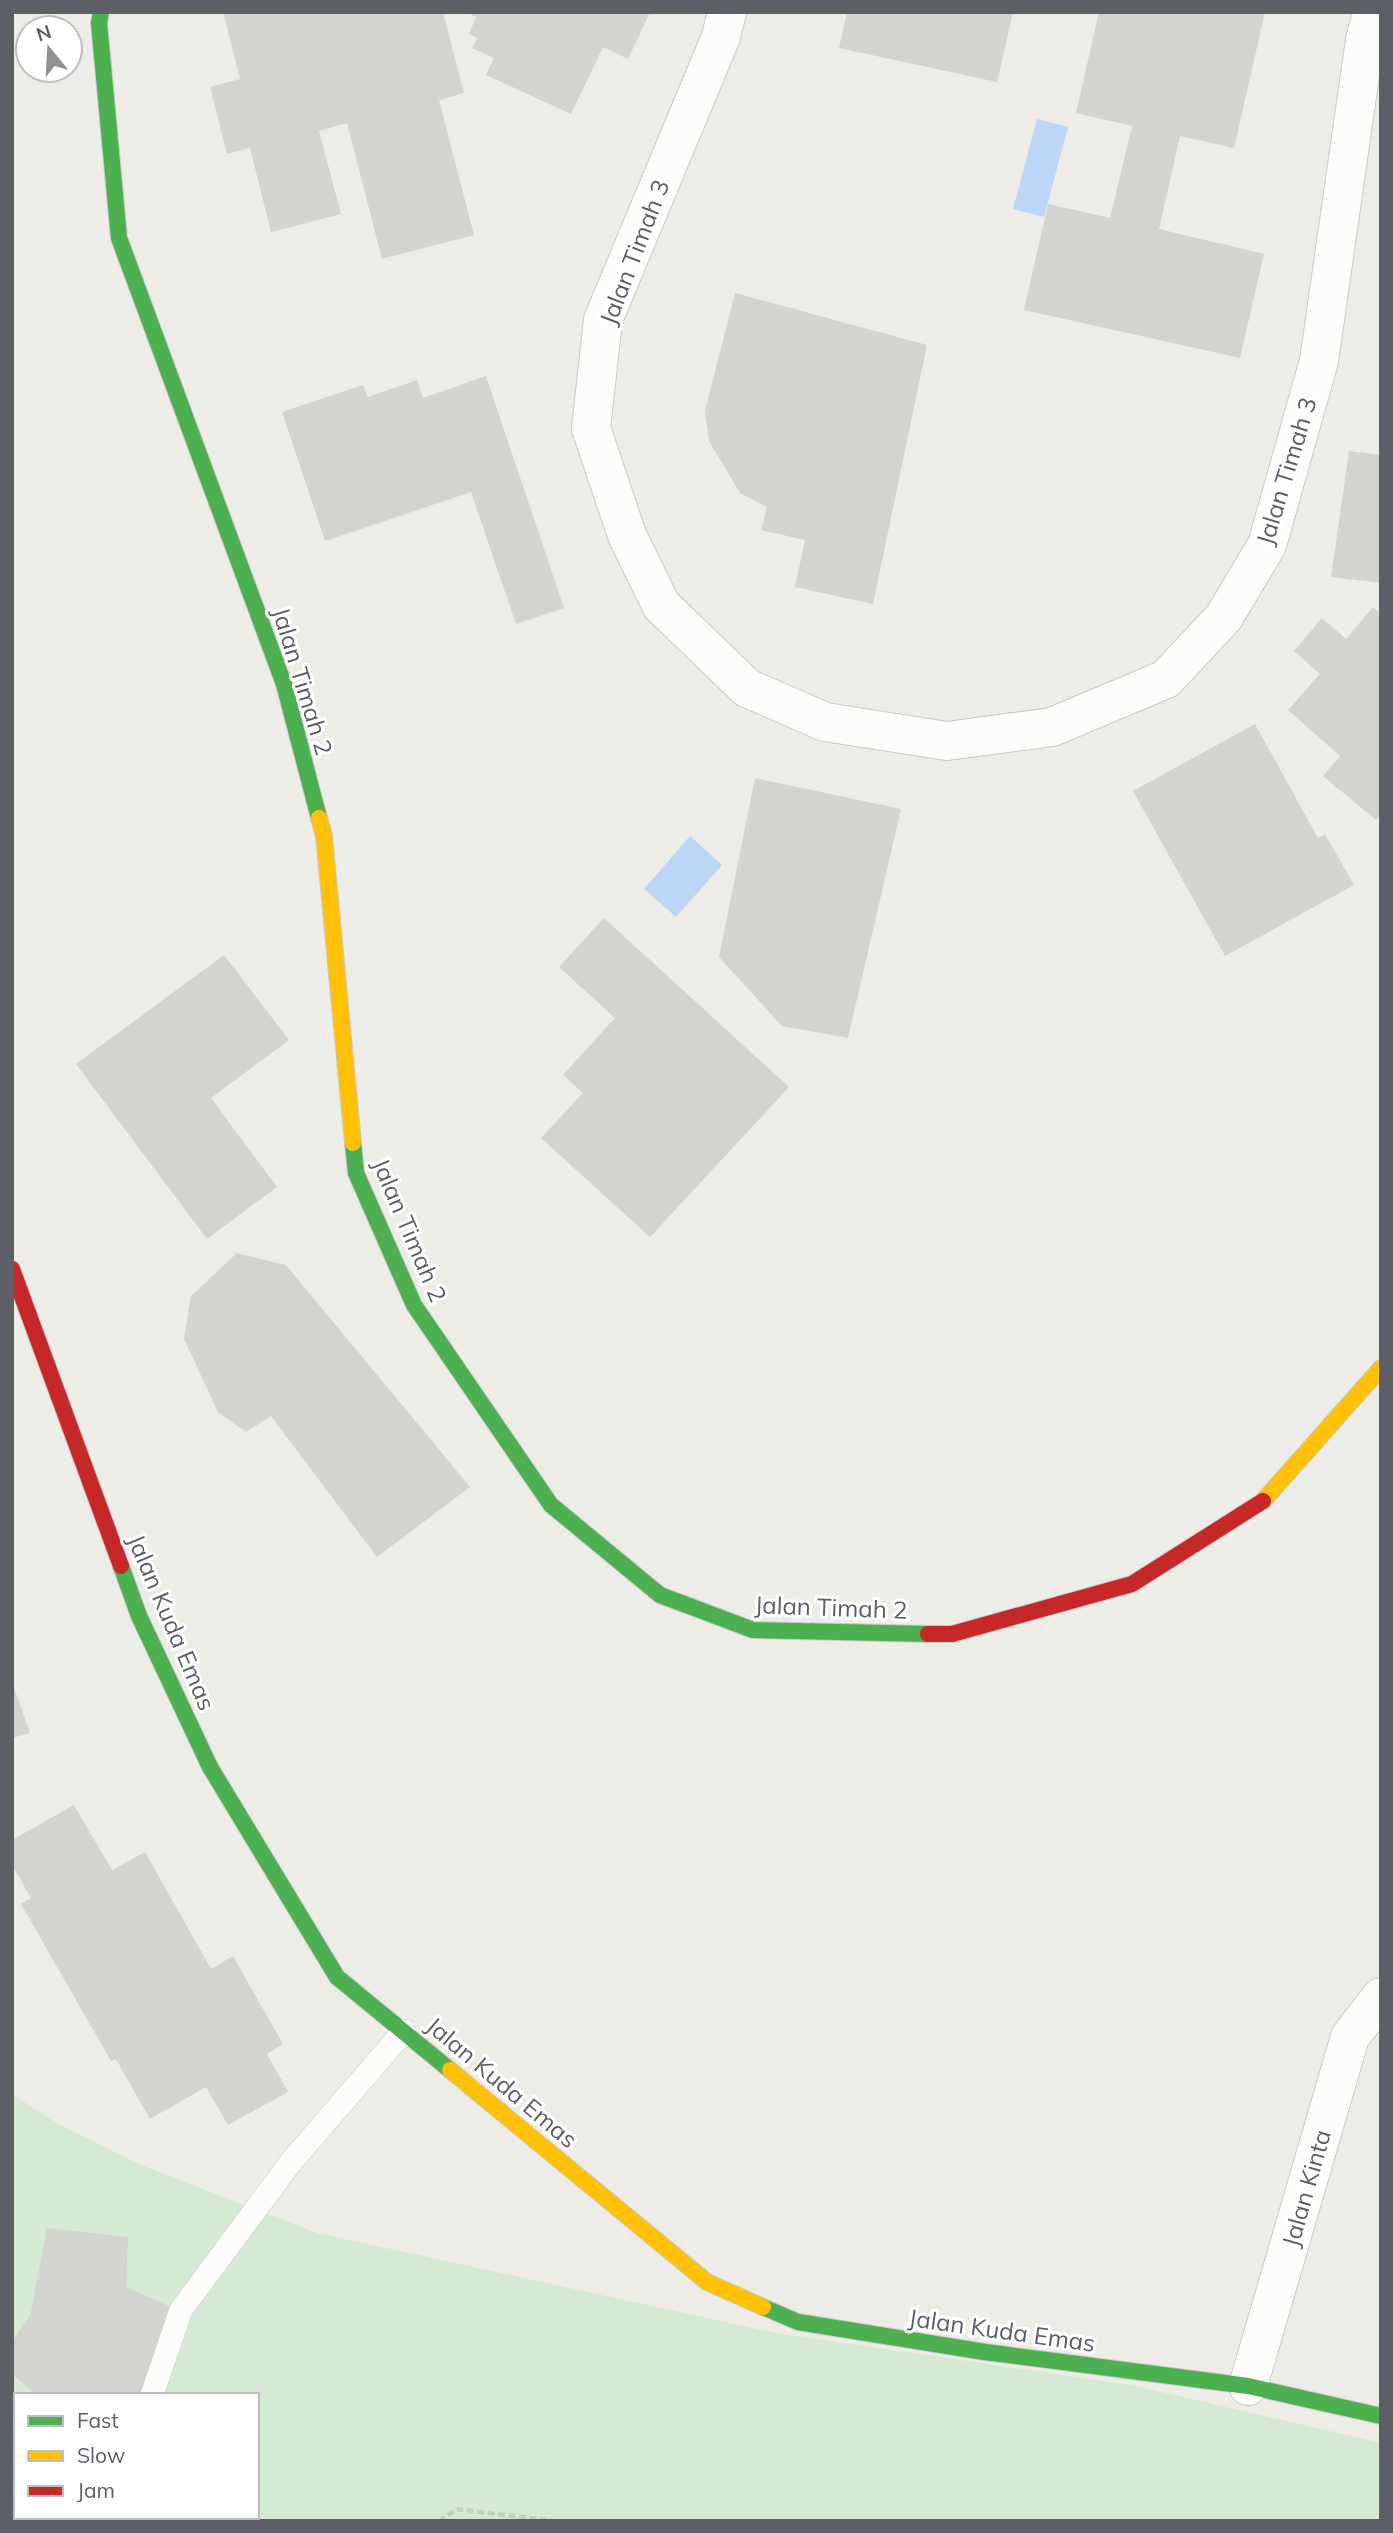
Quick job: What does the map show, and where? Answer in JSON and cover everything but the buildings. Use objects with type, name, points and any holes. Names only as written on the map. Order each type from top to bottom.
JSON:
[{"type":"street","name":"Jalan Timah 2","points":[[102,12],[99,23],[119,238],[284,684],[324,836],[356,1173],[414,1305],[551,1505],[660,1595],[753,1630],[953,1634],[1132,1584],[1260,1505],[1381,1368]]},
{"type":"street","name":"Jalan Timah 3","points":[[727,12],[720,37],[603,320],[592,428],[627,535],[661,606],[747,688],[825,722],[947,741],[1052,727],[1166,679],[1224,617],[1267,545],[1319,361],[1365,40],[1372,12]]},
{"type":"street","name":"Jalan Kuda Emas","points":[[12,1269],[139,1616],[210,1767],[337,1978],[707,2282],[798,2322],[985,2352],[1248,2386],[1381,2416]]},
{"type":"street","name":"Jalan Kinta","points":[[1248,2386],[1350,2037],[1381,1997]]},
{"type":"lane","points":[[153,2393],[181,2310],[291,2162],[404,2031]]},
{"type":"path","points":[[439,2521],[457,2509],[553,2521]]},
{"type":"green space","points":[[12,2094],[58,2124],[141,2165],[317,2233],[776,2333],[1131,2385],[1381,2443],[1381,2521],[12,2521]]},
{"type":"water","points":[[1037,119],[1068,127],[1044,217],[1013,209]]},
{"type":"water","points":[[690,836],[722,865],[676,917],[644,889]]},
{"type":"traffic: fast","points":[[101,12],[99,23],[119,238],[284,684],[319,818]]},
{"type":"traffic: fast","points":[[353,1143],[356,1173],[414,1305],[551,1505],[660,1595],[753,1630],[928,1634]]},
{"type":"traffic: fast","points":[[121,1566],[139,1616],[210,1767],[337,1977],[450,2070]]},
{"type":"traffic: fast","points":[[763,2307],[798,2322],[985,2352],[1248,2386],[1381,2416]]},
{"type":"traffic: slow","points":[[319,818],[324,836],[353,1143]]},
{"type":"traffic: slow","points":[[1263,1501],[1381,1368]]},
{"type":"traffic: slow","points":[[450,2070],[707,2282],[763,2307]]},
{"type":"traffic: jam","points":[[12,1269],[121,1566]]},
{"type":"traffic: jam","points":[[928,1634],[952,1634],[1132,1584],[1263,1501]]}]
